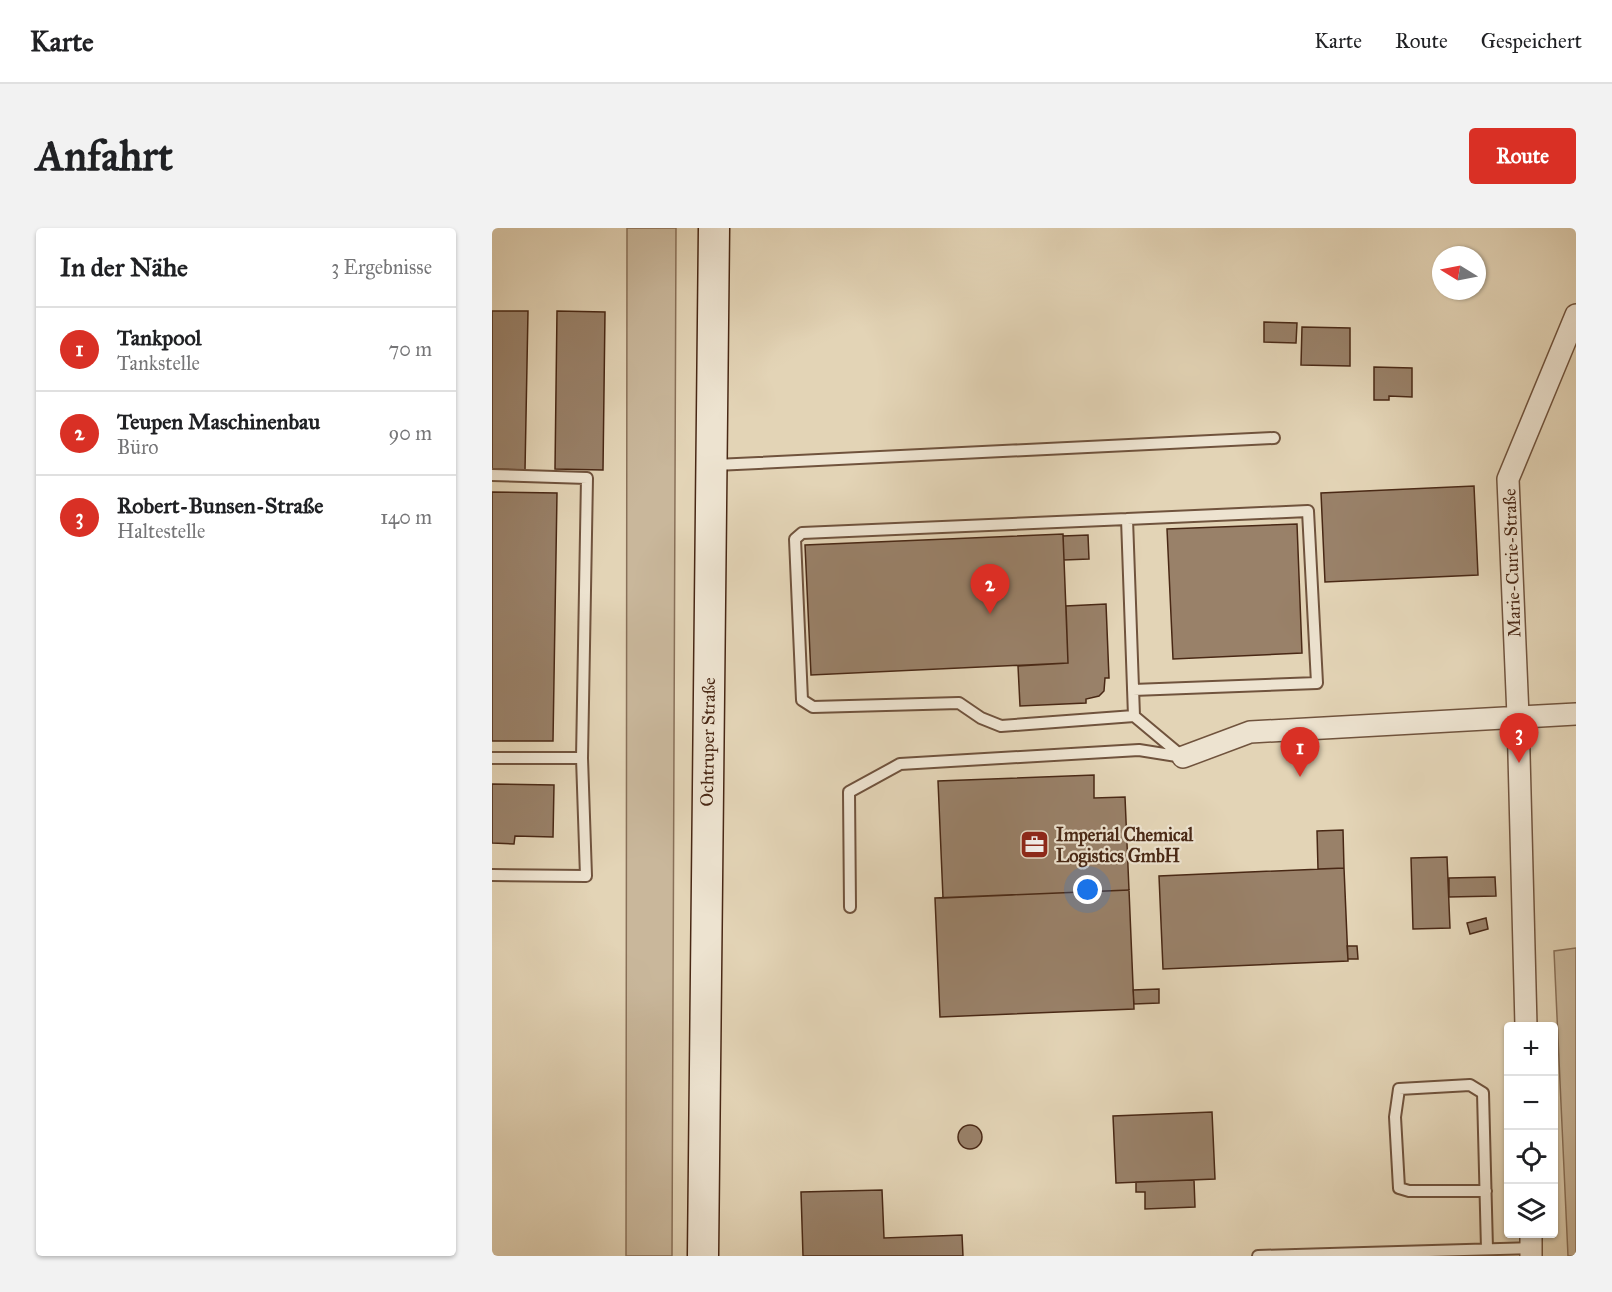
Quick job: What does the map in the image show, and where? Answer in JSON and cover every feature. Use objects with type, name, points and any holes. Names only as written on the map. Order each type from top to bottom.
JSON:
[{"type":"main road","name":"Ochtruper Straße","points":[[703,1256],[714,228]]},
{"type":"street","name":"Marie-Curie-Straße","points":[[1526,1022],[1518,716],[1508,479],[1576,315]]},
{"type":"street","points":[[1183,757],[1250,732],[1576,714]]},
{"type":"lane","points":[[711,465],[1274,438]]},
{"type":"lane","points":[[492,476],[587,478],[582,758],[586,876],[492,874]]},
{"type":"lane","points":[[1133,690],[1317,683],[1308,511],[802,533],[795,539],[802,700],[813,707],[959,703],[981,718],[1001,726],[1134,716],[1183,757]]},
{"type":"lane","points":[[1127,519],[1134,716]]},
{"type":"lane","points":[[850,907],[849,792],[900,764],[1138,750],[1183,757]]},
{"type":"lane","points":[[492,758],[582,758]]},
{"type":"lane","points":[[1486,1191],[1409,1191],[1399,1188],[1395,1117],[1399,1089],[1470,1085],[1483,1093],[1486,1191],[1487,1249]]},
{"type":"lane","points":[[1258,1256],[1531,1246]]},
{"type":"shaded area","points":[[627,228],[676,228],[672,1256],[626,1256]]},
{"type":"shaded area","points":[[1576,948],[1576,1256],[1568,1256],[1554,951]]},
{"type":"building","points":[[492,311],[528,311],[525,470],[492,469]]},
{"type":"building","points":[[557,311],[605,312],[603,470],[555,469]]},
{"type":"building","points":[[1264,322],[1297,323],[1296,343],[1264,342]]},
{"type":"building","points":[[1302,327],[1350,328],[1350,366],[1301,365]]},
{"type":"building","points":[[1374,367],[1412,368],[1412,397],[1389,396],[1389,400],[1374,400]]},
{"type":"building","points":[[1474,486],[1478,575],[1325,582],[1321,493]]},
{"type":"building","points":[[492,492],[557,493],[553,741],[492,741]]},
{"type":"building","points":[[1297,524],[1302,653],[1173,659],[1167,529]]},
{"type":"building","points":[[1063,534],[1068,663],[811,675],[805,545]]},
{"type":"building","points":[[1088,535],[1089,559],[1064,560],[1063,536]]},
{"type":"building","points":[[1106,604],[1109,678],[1105,678],[1104,691],[1099,696],[1086,699],[1086,703],[1020,706],[1018,666],[1068,663],[1066,606]]},
{"type":"building","points":[[1094,775],[1094,798],[1125,797],[1129,890],[943,898],[938,781]]},
{"type":"building","points":[[492,784],[554,785],[553,837],[515,836],[514,844],[492,843]]},
{"type":"building","points":[[1343,830],[1344,868],[1318,869],[1317,831]]},
{"type":"building","points":[[1447,857],[1450,928],[1413,929],[1411,858]]},
{"type":"building","points":[[1344,868],[1348,961],[1163,969],[1159,876]]},
{"type":"building","points":[[1495,877],[1496,896],[1449,897],[1449,878]]},
{"type":"building","points":[[1129,890],[1134,1009],[940,1017],[935,898]]},
{"type":"building","points":[[1486,918],[1488,929],[1470,934],[1467,923]]},
{"type":"building","points":[[1347,946],[1357,946],[1358,959],[1348,959]]},
{"type":"building","points":[[1159,989],[1159,1003],[1134,1004],[1133,990]]},
{"type":"building","points":[[1212,1112],[1215,1179],[1116,1183],[1113,1116]]},
{"type":"building","points":[[970,1125],[979,1128],[982,1137],[979,1146],[970,1149],[961,1146],[958,1137],[961,1128]]},
{"type":"building","points":[[1194,1180],[1195,1207],[1145,1209],[1145,1192],[1136,1192],[1136,1182]]},
{"type":"building","points":[[882,1190],[884,1238],[962,1235],[963,1256],[803,1256],[801,1192]]},
{"type":"place","name":"Teupen Maschinenbau","points":[[990,614]]},
{"type":"place","name":"Robert-Bunsen-Straße","points":[[1519,763]]},
{"type":"place","name":"Tankpool","points":[[1300,777]]},
{"type":"place","name":"Imperial Chemical Logistics GmbH","points":[[1035,845]]}]
